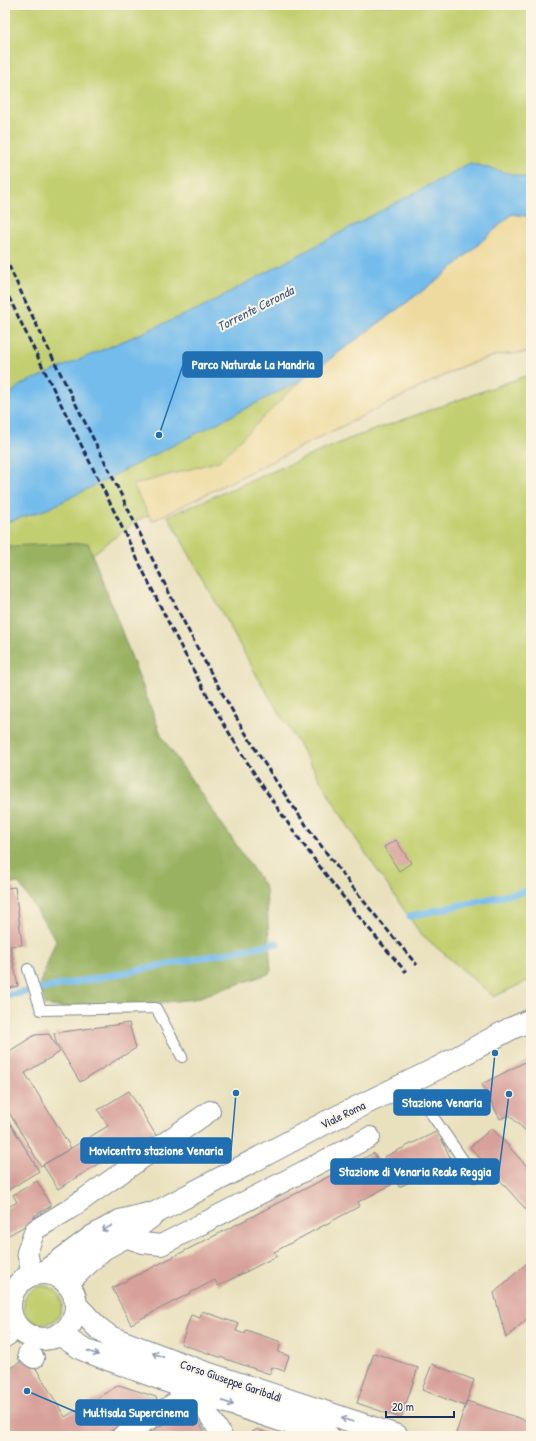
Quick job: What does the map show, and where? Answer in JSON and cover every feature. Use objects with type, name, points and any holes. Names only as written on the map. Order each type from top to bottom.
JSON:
[{"type":"street","name":"Viale Roma","points":[[67,1283],[103,1249],[125,1237],[156,1212],[325,1123],[438,1068],[531,1020]]},
{"type":"street","points":[[38,1274],[27,1252],[35,1230],[68,1210],[210,1111]]},
{"type":"street","points":[[125,1237],[143,1243],[161,1245],[370,1137]]},
{"type":"street","name":"Viale Roma","points":[[38,1274],[99,1232],[120,1221],[156,1212]]},
{"type":"street","points":[[38,1274],[56,1276],[67,1283],[73,1293],[76,1305],[72,1322],[59,1334],[50,1338],[31,1336],[14,1337],[15,1323],[8,1304],[17,1286],[24,1279],[38,1274]]},
{"type":"street","name":"Corso Giuseppe Garibaldi","points":[[76,1305],[97,1327],[110,1337],[203,1372],[397,1436]]},
{"type":"street","name":"Corso Giuseppe Garibaldi","points":[[59,1334],[82,1349],[194,1391],[328,1436]]},
{"type":"street","points":[[122,1436],[194,1391],[222,1436]]},
{"type":"lane","points":[[28,970],[41,1010],[156,1008],[182,1057]]},
{"type":"lane","points":[[409,1082],[475,1176]]},
{"type":"green space","points":[[5,5],[531,5],[531,338],[489,349],[136,521],[49,588],[5,758]]},
{"type":"green space","points":[[531,374],[531,979],[494,997],[420,933],[356,839],[257,676],[168,516],[349,439]]},
{"type":"green space","points":[[88,543],[162,737],[266,888],[271,973],[194,999],[85,1011],[45,1005],[40,983],[56,940],[19,883],[5,884],[5,546]]},
{"type":"green space","points":[[39,1286],[47,1286],[59,1295],[62,1305],[59,1315],[53,1321],[47,1324],[39,1324],[27,1315],[24,1309],[24,1301],[33,1289]]},
{"type":"sand","points":[[531,207],[531,352],[497,355],[463,366],[152,521],[133,485],[219,461],[300,381],[343,329],[444,275],[512,214]]},
{"type":"water","name":"Torrente Ceronda","points":[[470,163],[531,179],[531,217],[512,214],[444,275],[300,381],[50,508],[5,523],[5,399],[20,385],[198,309]]},
{"type":"building","points":[[396,840],[411,863],[399,871],[384,847]]},
{"type":"building","points":[[15,887],[22,945],[10,946],[18,986],[5,989],[5,888]]},
{"type":"building","points":[[129,1023],[136,1048],[80,1082],[56,1042],[54,1033]]},
{"type":"building","points":[[49,1034],[60,1052],[25,1073],[71,1148],[41,1166],[5,1106],[5,1054],[35,1035]]},
{"type":"building","points":[[531,1059],[531,1104],[528,1105],[531,1108],[531,1136],[509,1115],[500,1119],[482,1084]]},
{"type":"building","points":[[129,1091],[157,1137],[126,1156],[122,1149],[58,1189],[43,1165],[108,1126],[98,1110]]},
{"type":"building","points":[[5,1115],[39,1171],[5,1192]]},
{"type":"building","points":[[492,1128],[531,1171],[531,1215],[470,1147]]},
{"type":"building","points":[[438,1131],[452,1162],[399,1187],[384,1157]]},
{"type":"building","points":[[374,1153],[391,1185],[358,1202],[360,1206],[274,1252],[277,1256],[218,1286],[215,1280],[131,1324],[112,1288]]},
{"type":"building","points":[[37,1181],[51,1206],[34,1216],[36,1220],[5,1237],[5,1209],[17,1202],[13,1195]]},
{"type":"building","points":[[531,1259],[531,1315],[506,1338],[494,1293]]},
{"type":"building","points":[[202,1311],[239,1324],[236,1331],[245,1334],[246,1330],[281,1342],[278,1352],[289,1356],[284,1371],[272,1367],[270,1374],[181,1344],[191,1315],[200,1318]]},
{"type":"building","points":[[374,1353],[418,1368],[401,1418],[357,1403]]},
{"type":"building","points":[[29,1357],[65,1417],[119,1385],[156,1397],[158,1402],[103,1436],[5,1436],[5,1371]]},
{"type":"building","points":[[432,1364],[474,1380],[465,1406],[422,1390]]},
{"type":"building","points":[[467,1401],[531,1422],[531,1436],[455,1436]]},
{"type":"building","points":[[182,1413],[195,1415],[207,1436],[144,1436]]},
{"type":"building","points":[[257,1429],[274,1436],[246,1436]]},
{"type":"waterway","points":[[410,916],[531,890]]},
{"type":"waterway","points":[[5,996],[277,943]]},
{"type":"railway","points":[[5,257],[44,340],[169,592],[229,705],[274,778],[307,827],[379,920],[417,965]]},
{"type":"railway","points":[[5,289],[163,612],[214,707],[279,811],[353,909],[406,972]]},
{"type":"place","name":"Parco Naturale La Mandria","points":[[159,435]]},
{"type":"place","name":"Stazione Venaria","points":[[495,1053]]},
{"type":"place","name":"Movicentro stazione Venaria","points":[[236,1093]]},
{"type":"place","name":"Stazione di Venaria Reale Reggia","points":[[509,1094]]},
{"type":"place","name":"Multisala Supercinema","points":[[27,1391]]}]
